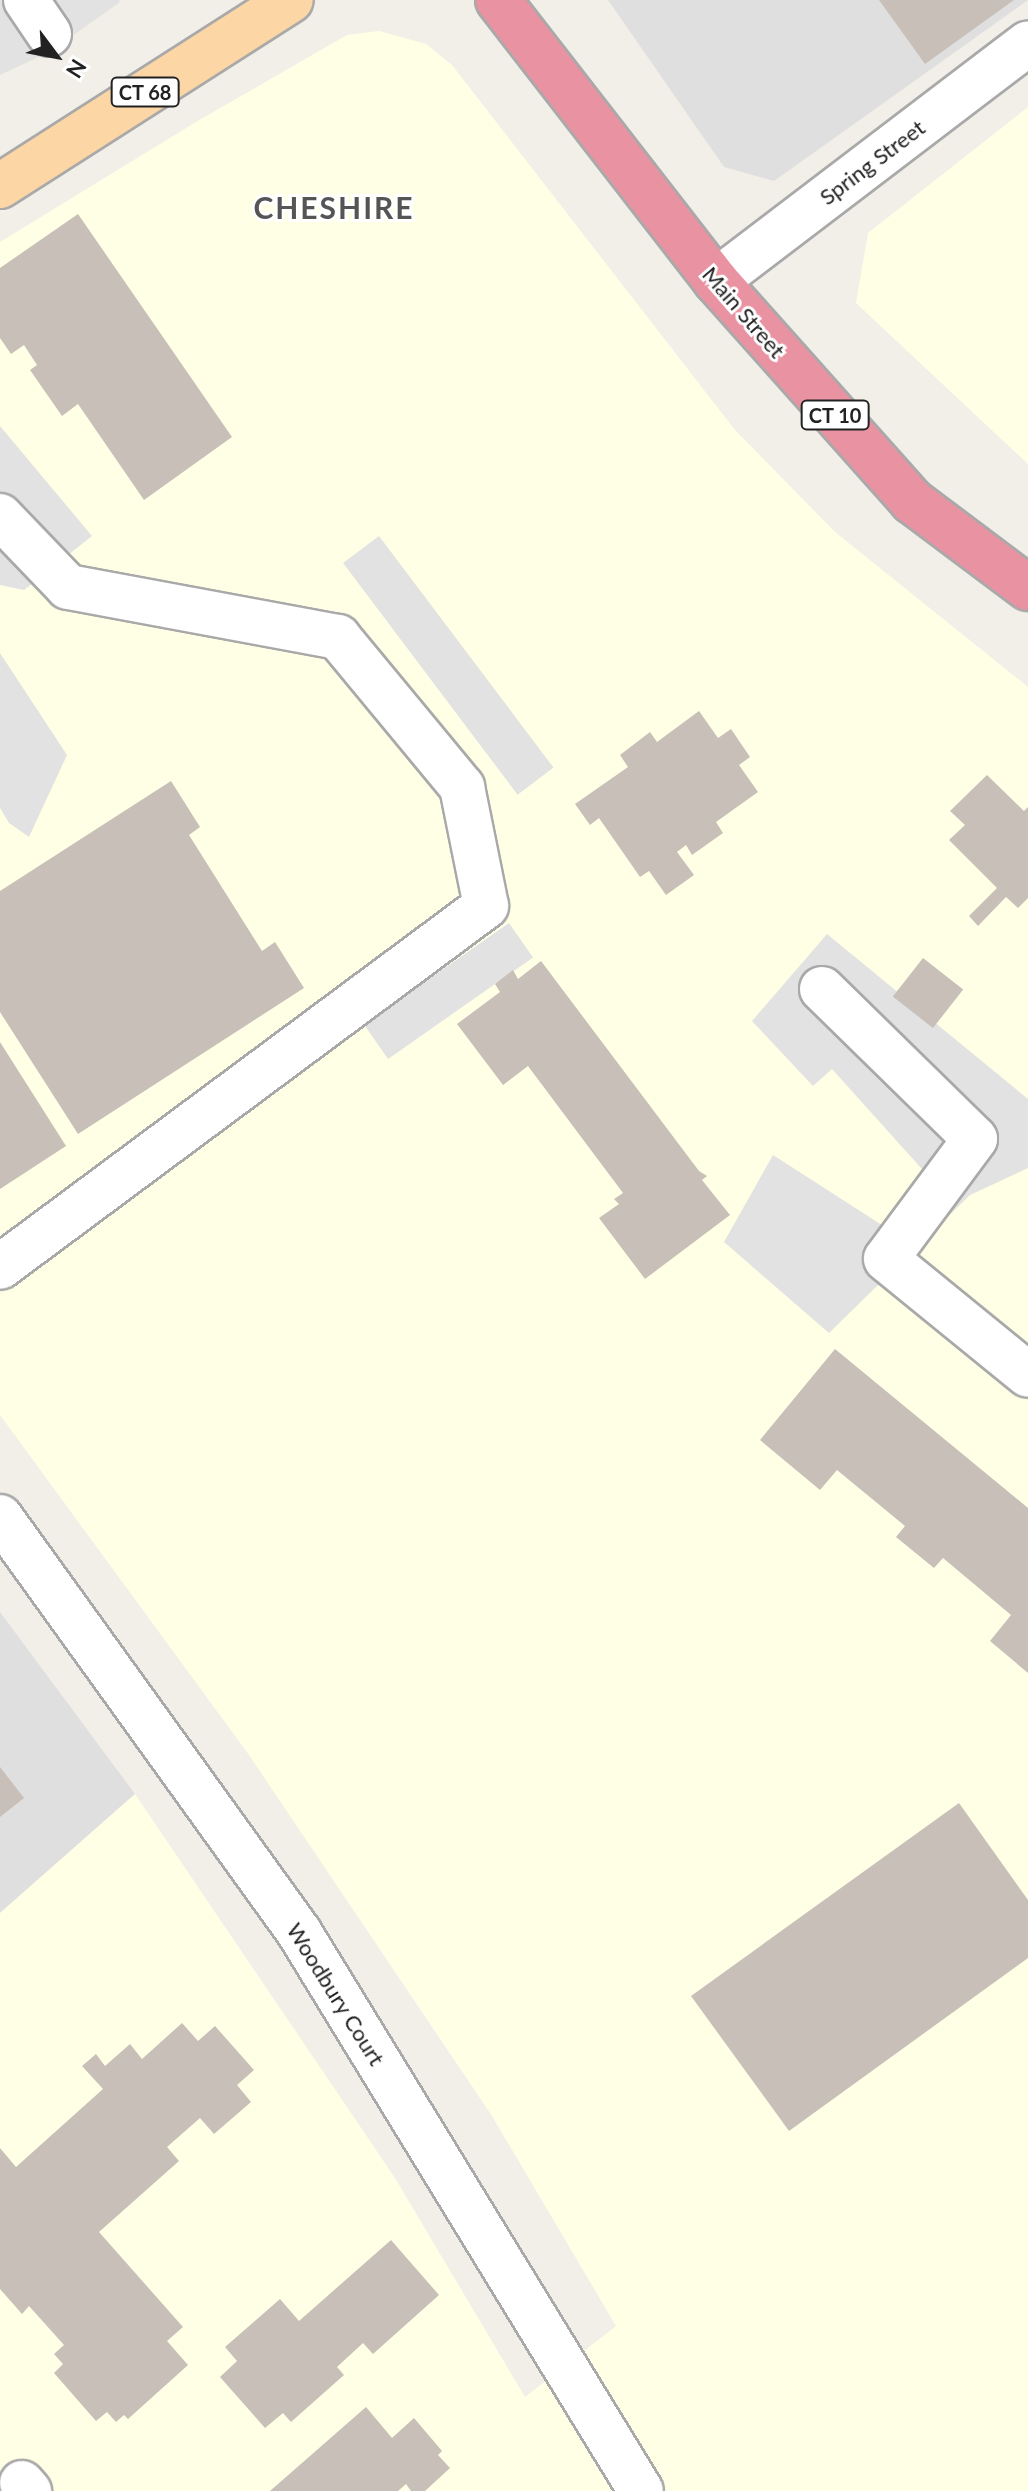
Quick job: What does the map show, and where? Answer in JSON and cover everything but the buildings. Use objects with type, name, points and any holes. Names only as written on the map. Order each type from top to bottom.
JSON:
[{"type":"highway","name":"Main Street","points":[[498,0],[716,281],[912,501],[1028,588]]},
{"type":"main road","name":"CT 68","points":[[0,186],[291,0]]},
{"type":"street","name":"Spring Street","points":[[716,281],[1028,43]]},
{"type":"street","points":[[0,516],[68,587],[338,637],[462,787],[486,906],[0,1267]]},
{"type":"street","points":[[822,989],[975,1139],[886,1259],[1028,1375]]},
{"type":"street","name":"Woodbury Court","points":[[0,1517],[299,1932],[641,2491]]},
{"type":"shaded area","points":[[0,0],[120,2],[51,51],[0,75]]},
{"type":"shaded area","points":[[608,0],[1028,0],[774,181],[724,167]]},
{"type":"shaded area","points":[[379,31],[426,44],[452,65],[735,430],[835,532],[1028,687],[1028,2491],[0,2491],[0,1913],[135,1794],[395,2178],[525,2397],[616,2326],[492,2116],[249,1755],[0,1415],[0,242],[196,122],[347,35]]},
{"type":"shaded area","points":[[1028,107],[1028,464],[856,303],[868,233]]},
{"type":"shaded area","points":[[0,426],[92,536],[24,590],[0,585]]},
{"type":"shaded area","points":[[379,536],[554,768],[518,795],[343,563]]},
{"type":"shaded area","points":[[0,653],[67,755],[29,837],[9,823],[0,808]]},
{"type":"shaded area","points":[[509,923],[533,957],[388,1059],[364,1025]]},
{"type":"shaded area","points":[[827,934],[1028,1099],[1028,1168],[970,1195],[829,1333],[724,1242],[773,1155],[888,1229],[939,1188],[832,1069],[813,1086],[752,1021]]},
{"type":"shaded area","points":[[0,1612],[135,1794],[0,1913]]},
{"type":"district","name":"CHESHIRE","points":[[334,207]]}]
